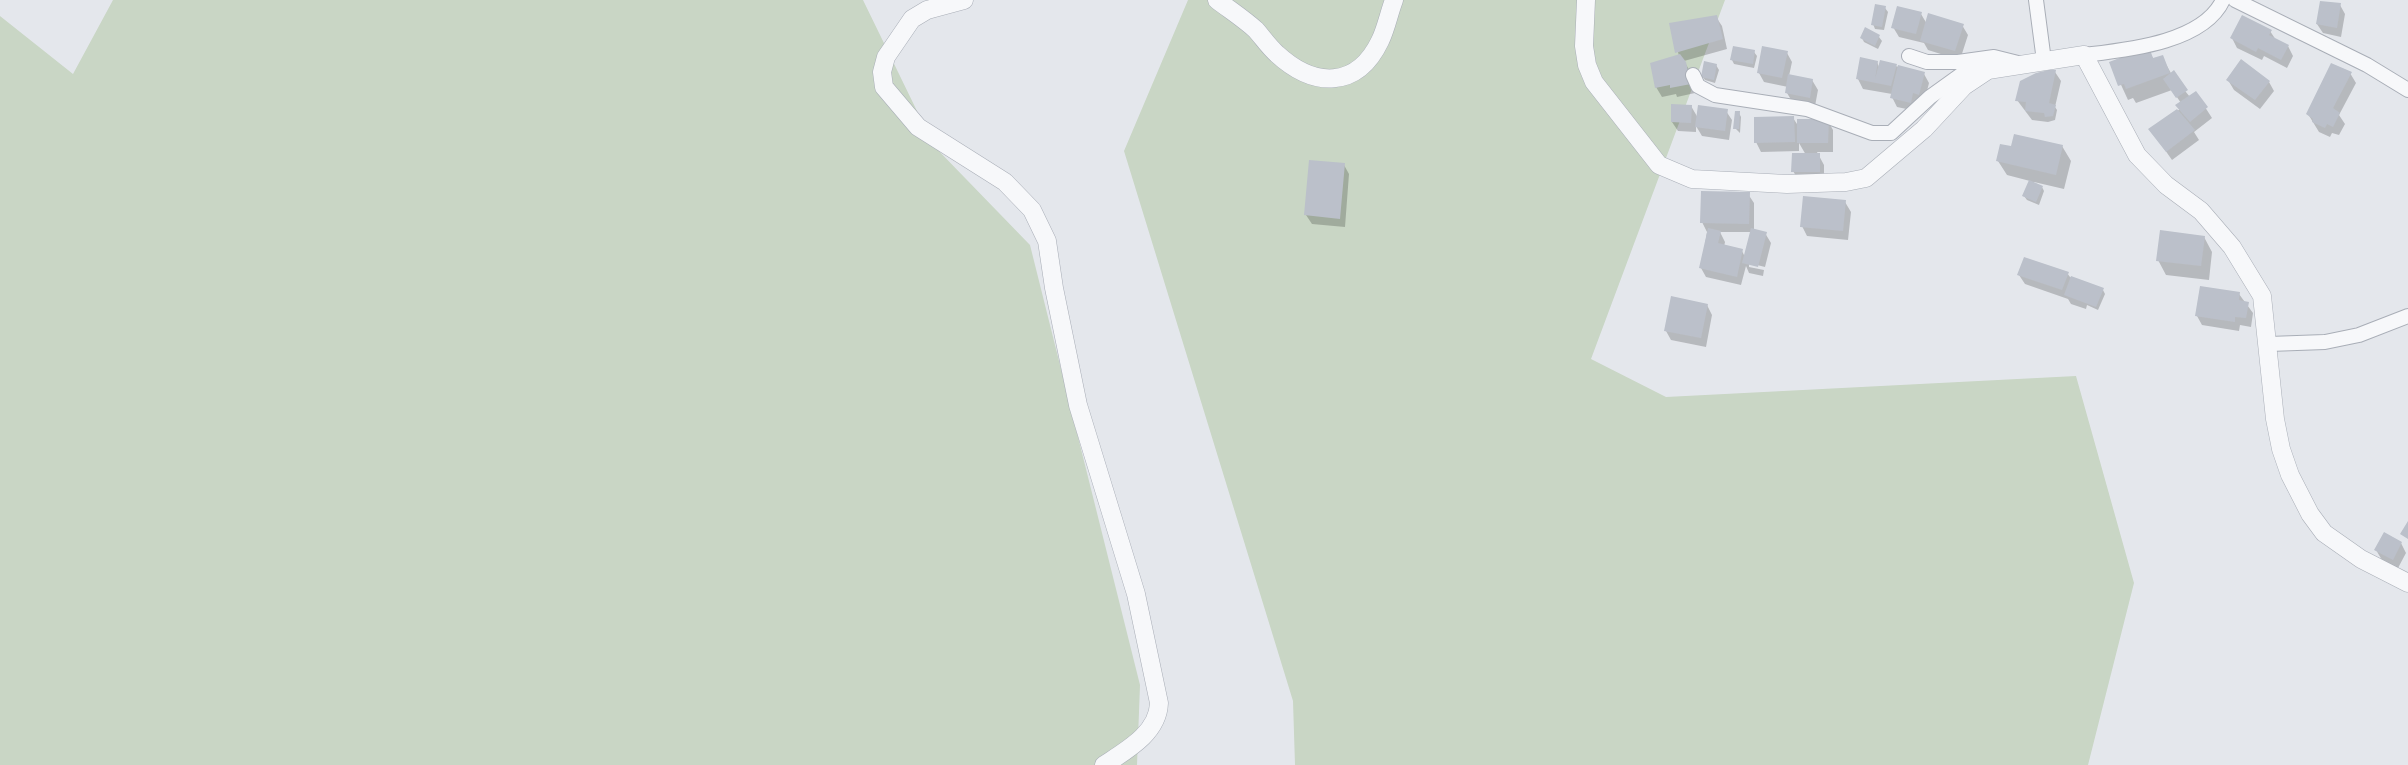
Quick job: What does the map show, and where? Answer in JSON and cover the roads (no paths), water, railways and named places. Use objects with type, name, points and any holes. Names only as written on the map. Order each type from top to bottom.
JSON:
[{"type":"street","points":[[964,0],[927,10],[912,19],[886,57],[882,72],[884,87],[918,127],[1005,182],[1032,210],[1047,241],[1078,405],[1136,594],[1159,703],[1154,723],[1139,741],[1104,765]]},
{"type":"street","points":[[1217,0],[1255,30],[1278,55],[1309,75],[1331,80],[1348,76],[1365,64],[1380,42],[1394,0]]},
{"type":"street","points":[[1586,0],[1584,46],[1587,65],[1594,82],[1659,165],[1692,179],[1787,184],[1846,182],[1866,178],[1924,129],[1964,86],[1986,72],[2117,51],[2178,37],[2206,23],[2223,0]]},
{"type":"street","points":[[2036,0],[2044,61]]},
{"type":"street","points":[[2235,0],[2367,65],[2408,90]]},
{"type":"street","points":[[2084,55],[2137,155],[2166,185],[2201,211],[2232,247],[2262,296],[2275,419],[2281,449],[2290,475],[2310,514],[2324,533],[2361,559],[2408,583]]},
{"type":"street","points":[[1909,56],[1927,62],[1958,62],[1994,57],[2023,64]]},
{"type":"street","points":[[1693,75],[1698,86],[1715,95],[1807,109],[1872,133],[1891,133],[1930,97],[1969,69],[1986,72]]},
{"type":"street","points":[[2269,344],[2325,342],[2358,335],[2408,316]]}]
